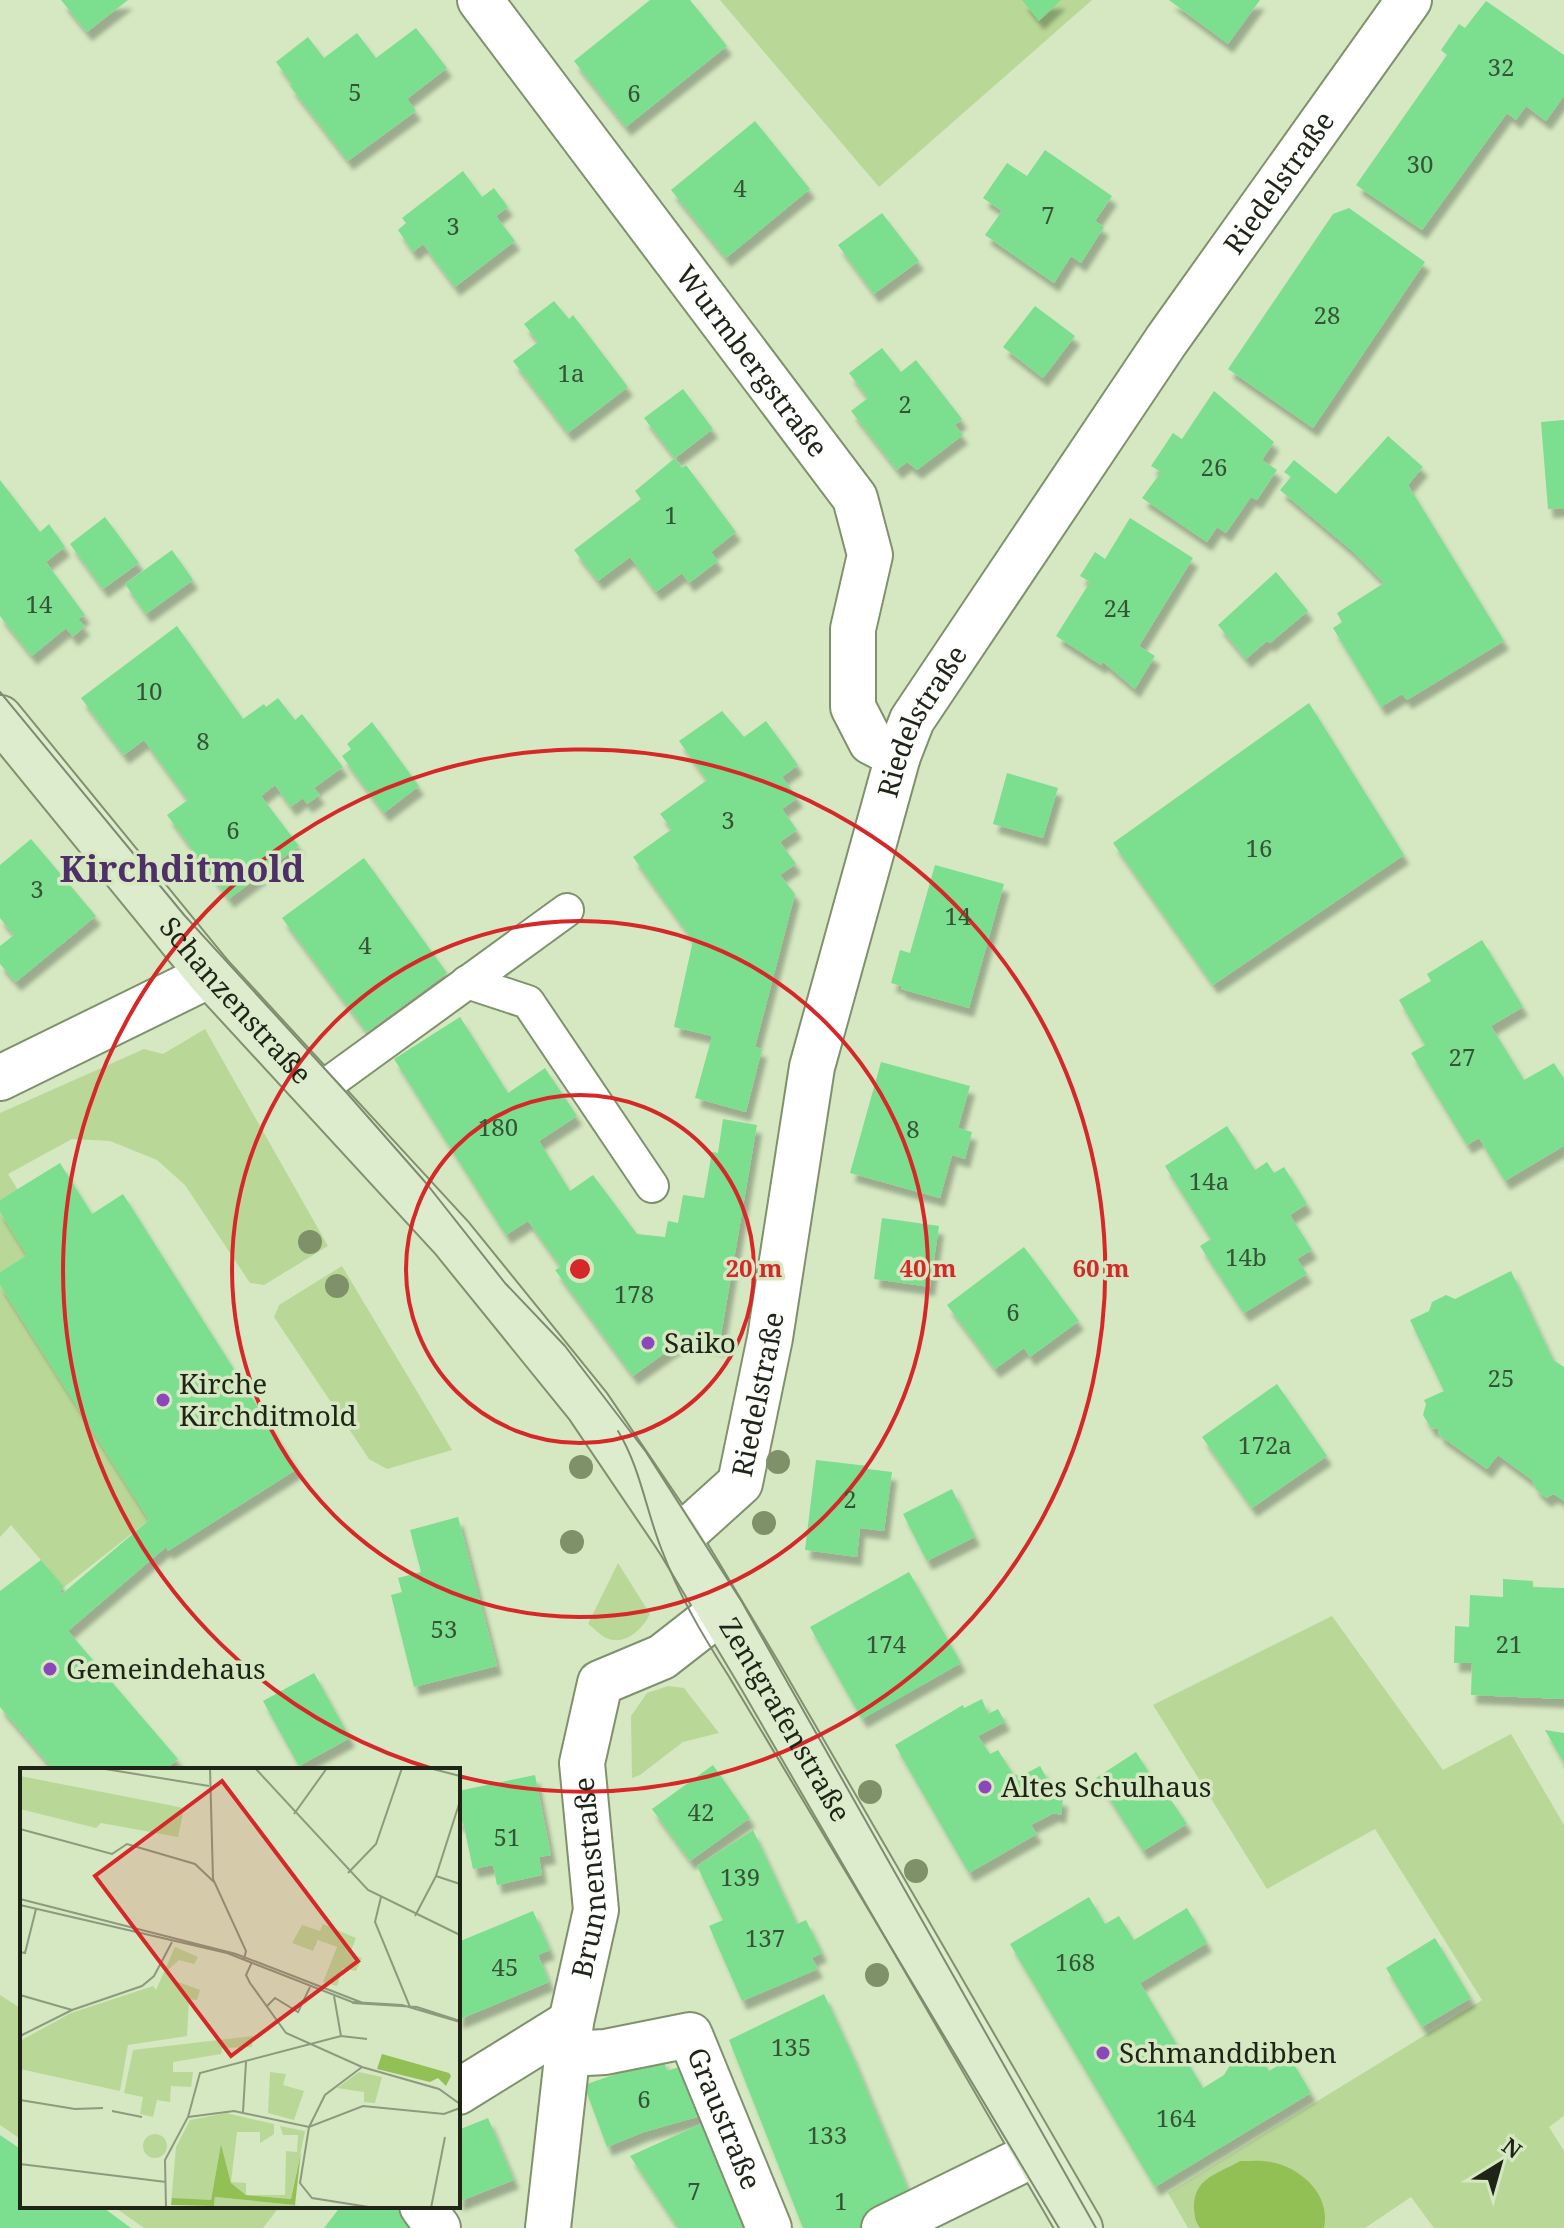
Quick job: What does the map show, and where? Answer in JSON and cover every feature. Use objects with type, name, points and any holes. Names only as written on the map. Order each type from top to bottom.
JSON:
[{"type":"street","name":"Wurmbergstraße","points":[[480,0],[855,498],[870,555],[853,629],[853,707],[871,742],[898,756]]},
{"type":"street","name":"Riedelstraße","points":[[678,1539],[740,1483],[770,1338],[812,1067],[898,756],[912,720],[1166,341],[1409,0]]},
{"type":"street","name":"Schanzenstraße","points":[[0,718],[210,975],[452,1238]]},
{"type":"street","points":[[0,1078],[210,975]]},
{"type":"street","name":"Zentgrafenstraße","points":[[452,1238],[576,1390],[678,1539],[1080,2228]]},
{"type":"street","name":"Brunnenstraße","points":[[548,2228],[569,2038],[596,1910],[582,1763],[600,1683],[662,1657],[721,1611]]},
{"type":"street","name":"Graustraße","points":[[569,2038],[605,2052],[690,2035],[769,2228]]},
{"type":"street","points":[[460,2091],[569,2038]]},
{"type":"street","points":[[884,2228],[1035,2154]]},
{"type":"street","points":[[423,2208],[438,2228]]},
{"type":"lane","points":[[318,1091],[567,910]]},
{"type":"lane","points":[[467,982],[528,1002],[652,1186]]},
{"type":"green space","points":[[720,0],[1092,0],[879,187]]},
{"type":"green space","points":[[205,1029],[328,1246],[264,1285],[250,1283],[185,1185],[157,1160],[110,1141],[72,1139],[8,1174],[18,1190],[0,1200],[0,1113],[144,1049],[163,1054]]},
{"type":"green space","points":[[0,1212],[27,1255],[0,1272]]},
{"type":"green space","points":[[342,1266],[452,1450],[387,1469],[369,1459],[274,1317],[279,1305]]},
{"type":"green space","points":[[0,1285],[149,1520],[64,1587],[11,1525],[0,1537]]},
{"type":"green space","points":[[618,1563],[650,1614],[634,1634],[622,1640],[609,1639],[588,1624]]},
{"type":"green space","points":[[1332,1616],[1443,1770],[1511,1734],[1564,1825],[1564,2116],[1549,2127],[1564,2151],[1564,2228],[1434,2228],[1411,2197],[1365,2228],[1188,2228],[1168,2193],[1482,2000],[1375,1829],[1267,1889],[1153,1705]]},
{"type":"green space","points":[[668,1686],[684,1688],[719,1733],[683,1742],[632,1778],[631,1716],[647,1693]]},
{"type":"green space","points":[[0,1995],[20,2008],[20,2139],[0,2125]]},
{"type":"green space","points":[[1240,2161],[1271,2162],[1303,2177],[1312,2185],[1323,2205],[1324,2228],[1200,2228],[1194,2209],[1197,2190],[1208,2179]]},
{"type":"green space","points":[[116,2208],[278,2208],[263,2228],[144,2228]]},
{"type":"building","points":[[61,0],[128,0],[87,32]]},
{"type":"building","points":[[650,0],[690,0],[727,46],[626,127],[574,61]]},
{"type":"building","points":[[1022,0],[1061,0],[1039,21]]},
{"type":"building","points":[[1169,0],[1260,0],[1228,44]]},
{"type":"building","points":[[1486,1],[1564,55],[1564,96],[1546,121],[1526,106],[1516,120],[1507,113],[1422,230],[1356,185],[1447,55],[1441,50],[1459,24],[1465,28]]},
{"type":"building","points":[[416,28],[447,68],[407,99],[416,111],[348,161],[290,86],[292,84],[276,62],[308,37],[324,58],[357,33],[376,58]]},
{"type":"building","points":[[755,121],[810,189],[726,258],[671,190]]},
{"type":"building","points":[[1045,150],[1112,196],[1095,221],[1104,227],[1081,263],[1071,256],[1054,283],[985,235],[1002,211],[983,198],[1007,163],[1027,176]]},
{"type":"building","points":[[463,171],[482,197],[494,188],[508,207],[496,216],[515,241],[455,287],[423,244],[413,252],[398,230],[406,223],[402,218]]},
{"type":"building","points":[[1349,208],[1425,262],[1313,428],[1228,369],[1333,214]]},
{"type":"building","points":[[882,213],[919,261],[874,294],[838,245]]},
{"type":"building","points":[[554,301],[569,319],[573,315],[628,387],[568,433],[513,361],[538,342],[524,324]]},
{"type":"building","points":[[1035,306],[1075,336],[1043,378],[1003,347]]},
{"type":"building","points":[[882,348],[901,372],[916,360],[962,419],[955,425],[963,435],[917,470],[907,462],[897,470],[851,411],[868,398],[849,373]]},
{"type":"building","points":[[683,389],[713,429],[675,458],[644,418]]},
{"type":"building","points":[[1214,391],[1274,442],[1262,460],[1277,470],[1257,500],[1251,497],[1226,533],[1217,527],[1207,542],[1142,498],[1161,472],[1151,466],[1173,433],[1182,439]]},
{"type":"building","points":[[1564,420],[1564,508],[1548,509],[1541,422]]},
{"type":"building","points":[[1388,436],[1423,467],[1408,485],[1504,641],[1407,700],[1402,694],[1381,707],[1333,628],[1342,622],[1337,613],[1384,583],[1351,550],[1280,490],[1291,477],[1284,472],[1294,460],[1336,494]]},
{"type":"building","points":[[675,458],[682,468],[686,465],[736,532],[711,552],[718,561],[689,583],[682,573],[656,592],[630,557],[598,581],[574,550],[641,499],[635,491]]},
{"type":"building","points":[[0,480],[40,532],[49,524],[65,547],[46,562],[85,615],[78,619],[85,626],[73,637],[66,628],[32,656],[0,616]]},
{"type":"building","points":[[105,517],[139,563],[103,589],[70,544]]},
{"type":"building","points":[[1130,518],[1193,558],[1139,646],[1155,656],[1135,689],[1103,662],[1101,665],[1056,636],[1090,582],[1080,576],[1095,552],[1105,559]]},
{"type":"building","points":[[172,550],[193,580],[146,614],[125,584]]},
{"type":"building","points":[[1276,572],[1308,611],[1246,659],[1218,625]]},
{"type":"building","points":[[177,626],[243,719],[278,698],[295,720],[302,714],[343,767],[314,788],[320,795],[307,804],[303,798],[291,807],[275,785],[261,796],[299,846],[229,899],[167,815],[188,800],[144,740],[124,755],[81,698]]},
{"type":"building","points":[[1309,703],[1404,855],[1213,985],[1113,843]]},
{"type":"building","points":[[722,711],[744,737],[766,721],[798,765],[782,777],[798,798],[782,809],[797,830],[780,842],[796,864],[780,875],[795,894],[755,1047],[762,1049],[746,1112],[695,1098],[712,1036],[674,1027],[694,936],[691,938],[633,857],[672,829],[660,814],[707,780],[679,741]]},
{"type":"building","points":[[372,722],[419,786],[384,813],[342,756],[351,749],[347,744]]},
{"type":"building","points":[[1007,773],[1058,788],[1043,838],[993,824]]},
{"type":"building","points":[[31,839],[96,916],[16,982],[0,964],[0,946],[14,935],[0,918],[0,865]]},
{"type":"building","points":[[364,858],[447,973],[367,1032],[282,918]]},
{"type":"building","points":[[935,865],[1004,884],[969,1008],[901,989],[901,986],[891,983],[900,950],[910,953]]},
{"type":"building","points":[[1482,940],[1523,1007],[1491,1026],[1524,1080],[1554,1063],[1564,1079],[1564,1146],[1505,1181],[1479,1138],[1467,1145],[1411,1053],[1425,1045],[1399,1000],[1431,981],[1427,974]]},
{"type":"building","points":[[460,1017],[508,1093],[545,1068],[577,1116],[539,1141],[570,1191],[593,1175],[637,1234],[665,1237],[668,1221],[678,1223],[683,1195],[704,1198],[712,1152],[718,1153],[723,1119],[757,1125],[719,1347],[683,1340],[633,1376],[555,1270],[561,1267],[528,1221],[506,1235],[394,1059]]},
{"type":"building","points":[[881,1062],[970,1086],[958,1128],[972,1132],[965,1159],[952,1155],[940,1198],[850,1173]]},
{"type":"building","points":[[1227,1126],[1255,1170],[1267,1162],[1274,1173],[1284,1167],[1307,1204],[1290,1215],[1312,1250],[1297,1259],[1307,1274],[1244,1313],[1200,1246],[1211,1239],[1165,1166]]},
{"type":"building","name":"Kirche Kirchditmold","points":[[60,1163],[92,1214],[123,1194],[297,1469],[168,1551],[166,1547],[68,1631],[178,1759],[167,1768],[52,1768],[0,1707],[0,1591],[41,1560],[64,1587],[60,1591],[62,1594],[149,1520],[0,1285],[0,1272],[27,1255],[0,1212],[0,1200]]},
{"type":"building","points":[[882,1218],[939,1226],[930,1287],[874,1279]]},
{"type":"building","points":[[1024,1247],[1079,1321],[1030,1357],[1024,1348],[995,1369],[947,1305]]},
{"type":"building","points":[[1511,1271],[1553,1360],[1564,1367],[1564,1501],[1554,1494],[1546,1498],[1532,1480],[1498,1455],[1487,1469],[1439,1435],[1438,1429],[1431,1428],[1423,1415],[1424,1400],[1444,1391],[1410,1320],[1429,1311],[1432,1302],[1446,1295],[1455,1299]]},
{"type":"building","points":[[1277,1384],[1327,1456],[1252,1508],[1202,1437]]},
{"type":"building","points":[[816,1460],[892,1472],[884,1531],[860,1528],[857,1557],[805,1550]]},
{"type":"building","points":[[952,1489],[975,1537],[927,1561],[903,1514]]},
{"type":"building","points":[[458,1517],[497,1666],[414,1687],[391,1595],[402,1592],[398,1578],[421,1572],[410,1530]]},
{"type":"building","points":[[909,1572],[961,1663],[862,1719],[810,1627]]},
{"type":"building","points":[[1503,1579],[1533,1581],[1533,1587],[1564,1588],[1564,1699],[1471,1695],[1472,1663],[1454,1663],[1455,1626],[1469,1627],[1470,1595],[1503,1597]]},
{"type":"building","points":[[314,1673],[350,1738],[299,1766],[263,1701]]},
{"type":"building","name":"Altes Schulhaus","points":[[982,1699],[988,1714],[998,1709],[1005,1722],[978,1736],[990,1754],[998,1750],[1013,1774],[1021,1776],[1040,1766],[1057,1797],[1063,1798],[1061,1815],[1054,1813],[1031,1825],[1037,1834],[969,1873],[895,1745],[963,1705],[964,1708]]},
{"type":"building","points":[[1545,1730],[1564,1733],[1564,1763]]},
{"type":"building","points":[[1136,1752],[1166,1800],[1169,1797],[1187,1824],[1143,1851],[1096,1778]]},
{"type":"building","points":[[713,1765],[750,1818],[690,1861],[652,1809]]},
{"type":"building","points":[[535,1775],[551,1855],[539,1857],[542,1875],[497,1885],[493,1865],[473,1869],[463,1822],[460,1823],[460,1791]]},
{"type":"building","points":[[753,1830],[797,1924],[806,1920],[822,1953],[812,1958],[818,1969],[742,2001],[709,1926],[723,1920],[697,1866]]},
{"type":"building","points":[[1089,1897],[1105,1924],[1119,1916],[1134,1940],[1187,1908],[1207,1943],[1140,1983],[1203,2088],[1224,2075],[1238,2052],[1255,2049],[1269,2071],[1290,2058],[1311,2093],[1155,2187],[1010,1944]]},
{"type":"building","points":[[533,1911],[550,1950],[538,1955],[549,1982],[460,2019],[460,1941]]},
{"type":"building","points":[[1435,1938],[1471,1998],[1422,2027],[1386,1968]]},
{"type":"building","points":[[824,1994],[916,2209],[866,2228],[803,2228],[729,2040]]},
{"type":"building","points":[[663,2058],[667,2071],[688,2064],[704,2115],[644,2132],[607,2147],[584,2085]]},
{"type":"building","points":[[488,2118],[514,2180],[460,2201],[460,2129]]},
{"type":"building","points":[[703,2123],[751,2228],[678,2228],[630,2156]]},
{"type":"building","points":[[0,2135],[20,2149],[20,2208],[104,2208],[131,2228],[0,2228]]},
{"type":"building","points":[[339,2208],[396,2208],[412,2228],[324,2228]]},
{"type":"tram line","points":[[0,692],[185,916],[346,1092],[426,1183],[505,1283],[565,1346],[646,1452],[742,1602],[1096,2228]]},
{"type":"tram line","points":[[618,1431],[637,1474],[661,1548],[691,1613],[1059,2228]]},
{"type":"place","name":"Saiko","points":[[648,1343]]},
{"type":"place","name":"Kirche Kirchditmold","points":[[163,1400]]},
{"type":"place","name":"Gemeindehaus","points":[[50,1669]]},
{"type":"place","name":"Altes Schulhaus","points":[[985,1787]]},
{"type":"place","name":"Schmanddibben","points":[[1103,2053]]},
{"type":"district","name":"Kirchditmold","points":[[182,869]]}]
